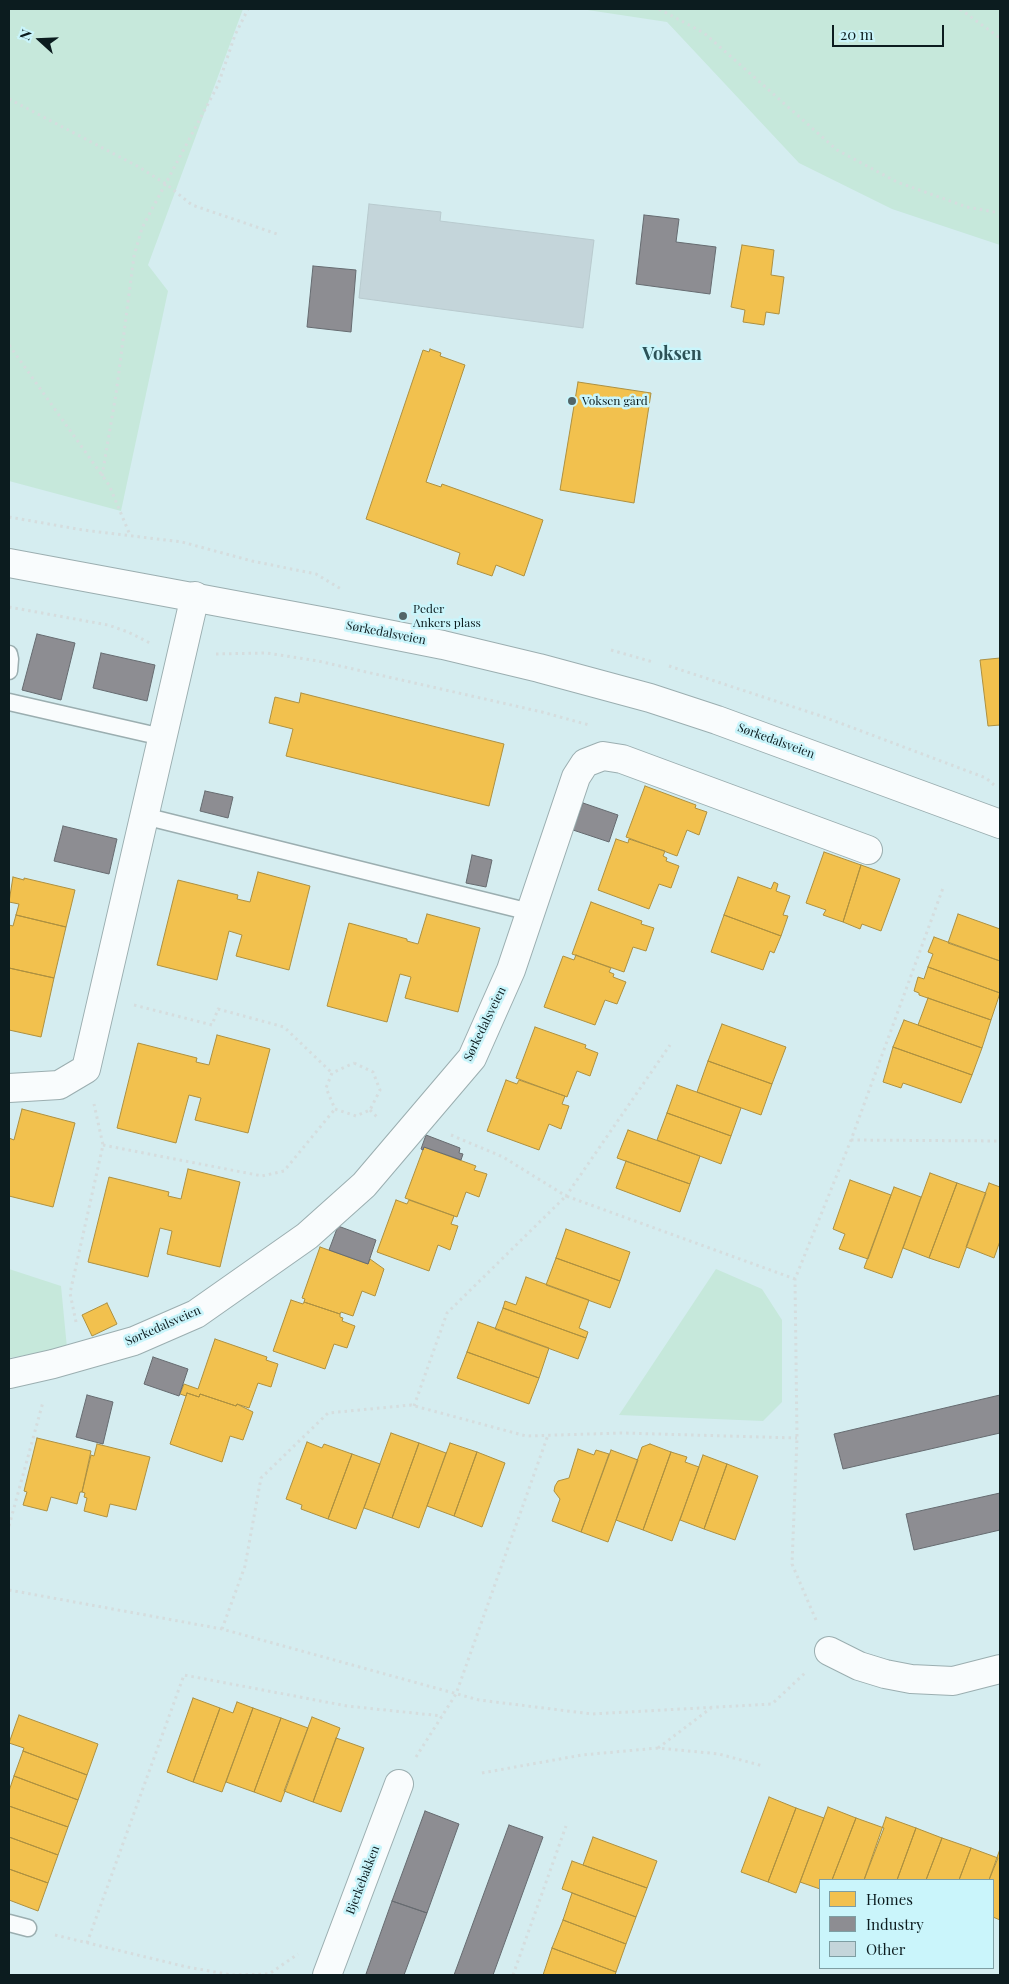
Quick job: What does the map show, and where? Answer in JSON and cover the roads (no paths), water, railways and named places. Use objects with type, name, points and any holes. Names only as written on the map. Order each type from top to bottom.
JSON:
[{"type":"street","name":"Sørkedalsveien","points":[[9,563],[194,596],[443,645],[615,688],[717,720],[1000,824]]},
{"type":"street","points":[[9,1088],[59,1084],[86,1069],[194,596]]},
{"type":"street","name":"Sørkedalsveien","points":[[9,1374],[53,1364],[134,1341],[196,1314],[307,1236],[364,1185],[472,1058],[511,970],[576,777],[585,763],[604,756],[622,759],[868,850]]},
{"type":"street","points":[[829,1651],[858,1666],[911,1680],[953,1681],[1000,1669]]},
{"type":"street","name":"Bjerkebakken","points":[[326,1975],[400,1784]]},
{"type":"lane","points":[[9,654],[9,671]]},
{"type":"lane","points":[[9,702],[162,737]]},
{"type":"lane","points":[[144,816],[530,912]]},
{"type":"lane","points":[[9,1923],[28,1928]]},
{"type":"place","name":"Voksen gård","points":[[572,401]]},
{"type":"place","name":"Peder Ankers plass","points":[[403,616]]},
{"type":"district","name":"Voksen","points":[[672,354]]}]
